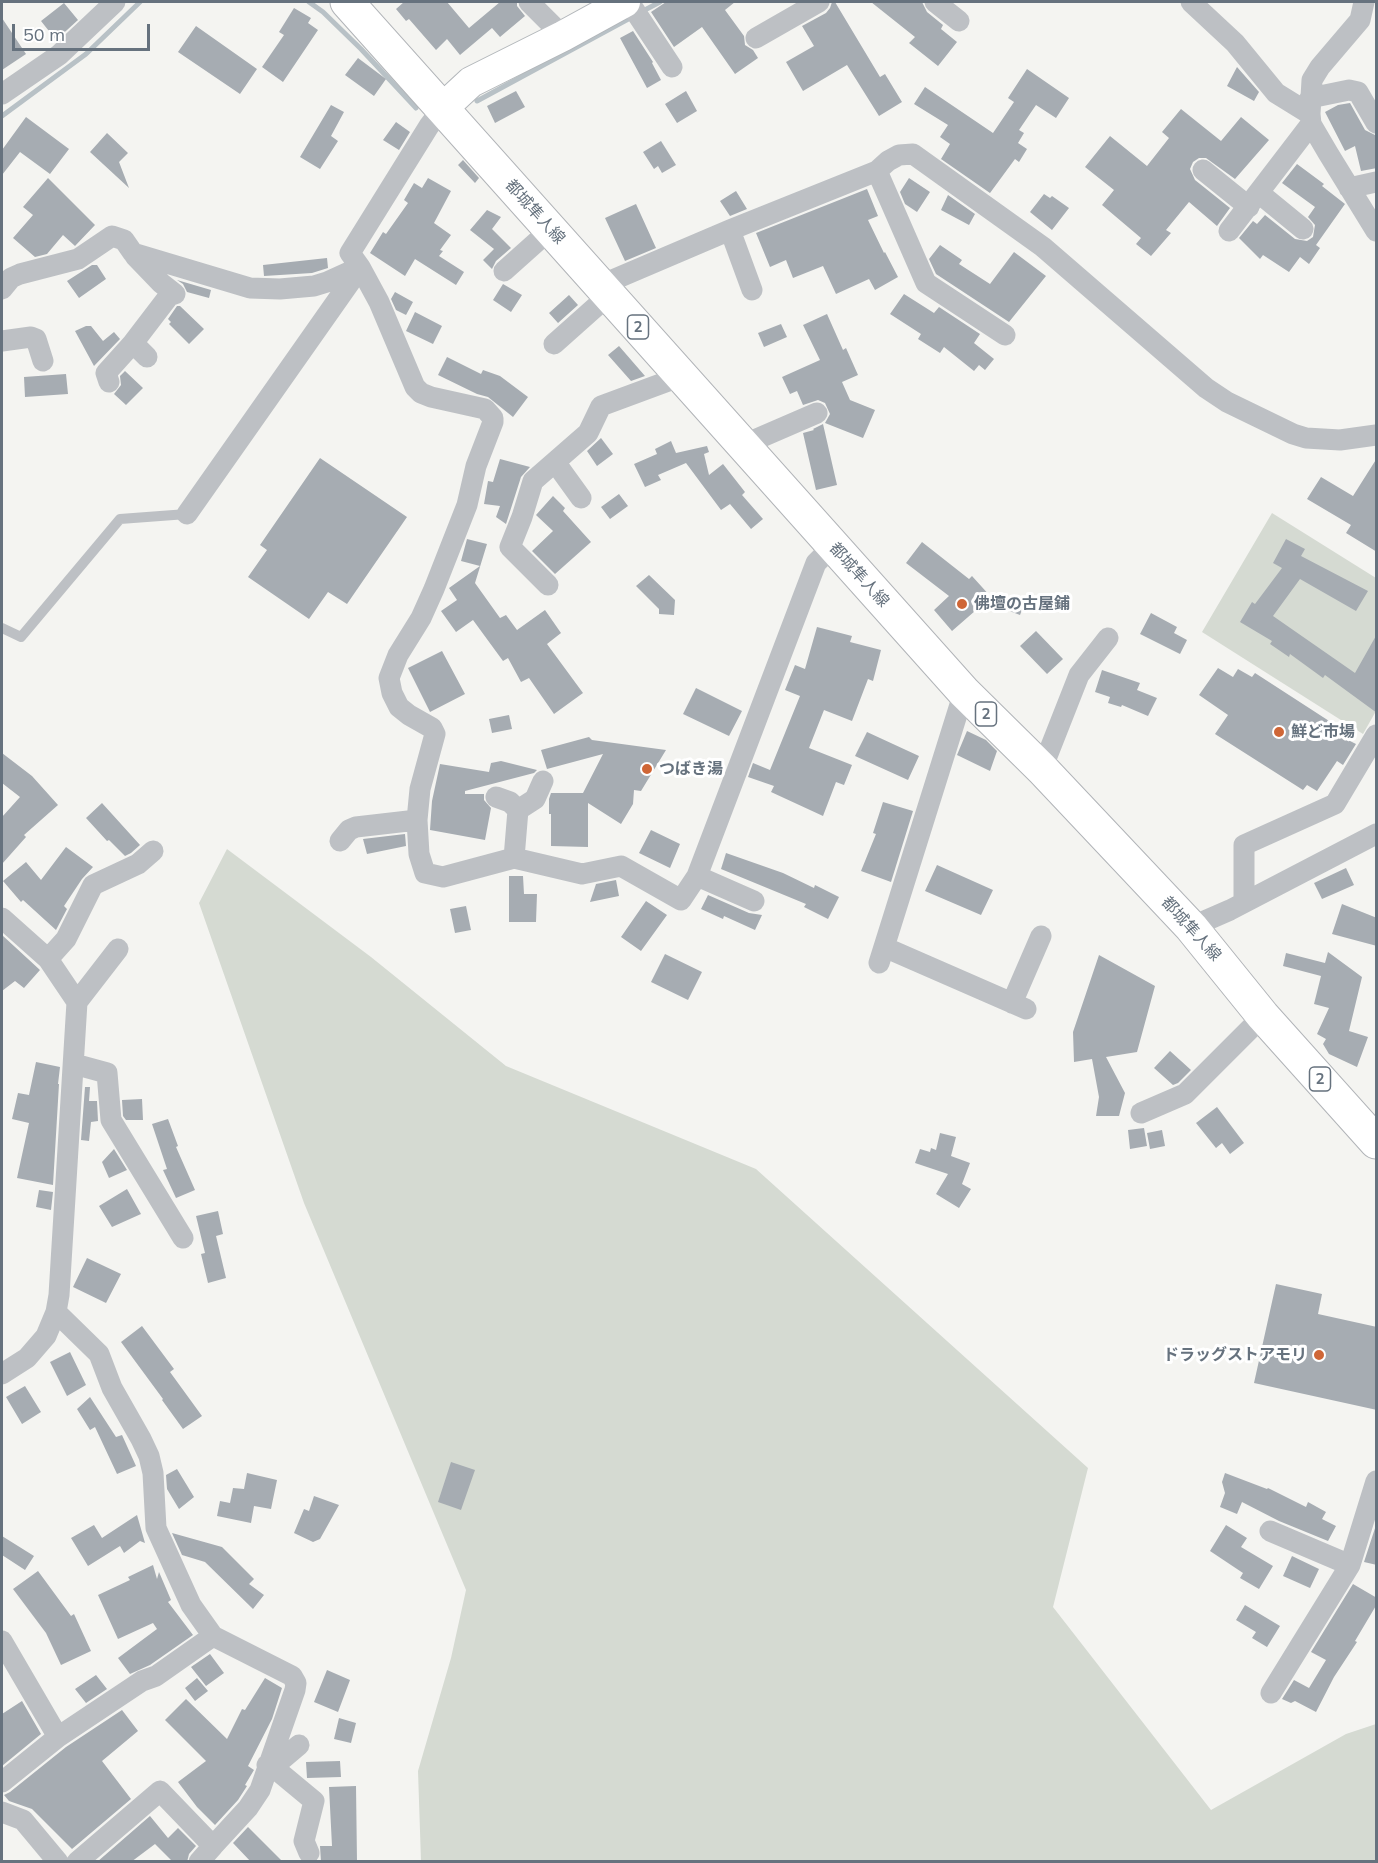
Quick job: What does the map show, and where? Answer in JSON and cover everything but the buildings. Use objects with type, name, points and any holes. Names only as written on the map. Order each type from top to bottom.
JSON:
[{"type":"main road","name":"都城隼人線","points":[[347,2],[963,692],[1042,769],[1191,927],[1263,1016],[1377,1142]]},
{"type":"street","points":[[2,94],[59,55],[115,2]]},
{"type":"street","points":[[529,2],[563,36]]},
{"type":"street","points":[[672,67],[628,2],[471,82],[443,108],[429,126],[350,253],[379,302],[415,387],[431,397],[485,409],[491,415],[493,422],[481,451],[463,516],[434,589],[393,664],[389,678],[392,693],[399,707],[409,716],[432,728],[435,734],[420,789],[417,820],[419,854],[425,873],[443,876],[514,858],[582,874],[621,866],[681,900],[697,876],[816,563],[833,546]]},
{"type":"street","points":[[756,38],[819,2]]},
{"type":"street","points":[[934,2],[959,21]]},
{"type":"street","points":[[1191,2],[1235,43],[1276,93],[1311,112]]},
{"type":"street","points":[[1364,2],[1360,20],[1315,73],[1311,84],[1311,112],[1349,188],[1377,231]]},
{"type":"street","points":[[1229,231],[1254,200],[1311,112],[1349,90],[1361,94],[1377,123]]},
{"type":"street","points":[[554,344],[605,290],[730,230],[877,171],[893,158],[913,154],[1043,247],[1206,387],[1227,402],[1306,438],[1340,440],[1377,435]]},
{"type":"street","points":[[1203,170],[1303,229]]},
{"type":"street","points":[[877,171],[927,283],[1005,335]]},
{"type":"street","points":[[1349,188],[1377,182]]},
{"type":"street","points":[[504,271],[551,229]]},
{"type":"street","points":[[730,230],[752,290]]},
{"type":"street","points":[[2,289],[11,278],[78,259],[112,236],[124,240],[143,266],[173,293],[140,350],[106,374],[109,382]]},
{"type":"street","points":[[133,253],[240,286],[260,289],[314,286],[360,267]]},
{"type":"street","points":[[187,514],[360,267]]},
{"type":"street","points":[[2,341],[31,337],[36,339],[43,361]]},
{"type":"street","points":[[548,585],[510,547],[533,481],[588,433],[601,406],[682,376]]},
{"type":"street","points":[[743,445],[817,413]]},
{"type":"street","points":[[555,462],[581,498]]},
{"type":"street","points":[[1042,769],[1079,675],[1108,638]]},
{"type":"street","points":[[963,692],[882,955],[1019,1006],[1041,936]]},
{"type":"street","points":[[1244,901],[1244,845],[1335,804],[1377,735]]},
{"type":"street","points":[[518,810],[535,799],[543,781]]},
{"type":"street","points":[[496,797],[510,802],[518,810],[514,858]]},
{"type":"street","points":[[340,841],[349,830],[356,827],[417,820]]},
{"type":"street","points":[[1191,927],[1230,910],[1377,834]]},
{"type":"street","points":[[48,959],[66,939],[93,885],[138,864],[153,851]]},
{"type":"street","points":[[697,876],[754,901]]},
{"type":"street","points":[[2,918],[48,959],[77,1002]]},
{"type":"street","points":[[2,1374],[27,1358],[39,1346],[56,1312],[59,1295],[77,1002],[118,949]]},
{"type":"street","points":[[1141,1113],[1185,1094],[1263,1016]]},
{"type":"street","points":[[74,1064],[107,1073],[111,1120],[183,1238]]},
{"type":"street","points":[[56,1312],[99,1354],[112,1388],[149,1456],[153,1473],[156,1528],[159,1539],[191,1605],[213,1636],[292,1676],[296,1683],[270,1766],[260,1790],[255,1799],[206,1854],[160,1791],[77,1862]]},
{"type":"street","points":[[1271,1693],[1350,1565],[1377,1481]]},
{"type":"street","points":[[1270,1531],[1350,1565]]},
{"type":"street","points":[[2,1782],[58,1737],[142,1681],[156,1676],[213,1636]]},
{"type":"street","points":[[2,1641],[58,1737]]},
{"type":"street","points":[[270,1766],[299,1745]]},
{"type":"street","points":[[270,1766],[314,1801],[304,1841],[309,1853]]},
{"type":"street","points":[[2,1812],[23,1820],[58,1862]]},
{"type":"lane","points":[[2,628],[21,637],[120,519],[187,514]]},
{"type":"shaded area","points":[[1272,513],[1376,578],[1376,711],[1363,734],[1202,632]]},
{"type":"shaded area","points":[[227,849],[371,957],[506,1066],[756,1169],[1088,1468],[1053,1607],[1211,1810],[1346,1734],[1376,1724],[1376,1861],[421,1861],[418,1771],[451,1658],[466,1590],[304,1203],[199,903]]},
{"type":"waterway","points":[[2,116],[86,54],[140,2]]},
{"type":"waterway","points":[[309,2],[323,12],[361,49],[416,108]]},
{"type":"waterway","points":[[641,12],[660,2]]},
{"type":"waterway","points":[[477,101],[632,17]]},
{"type":"place","name":"佛壇の古屋鋪","points":[[962,604]]},
{"type":"place","name":"鮮ど市場","points":[[1279,732]]},
{"type":"place","name":"つばき湯","points":[[647,769]]},
{"type":"place","name":"ドラッグストアモリ","points":[[1319,1355]]}]
